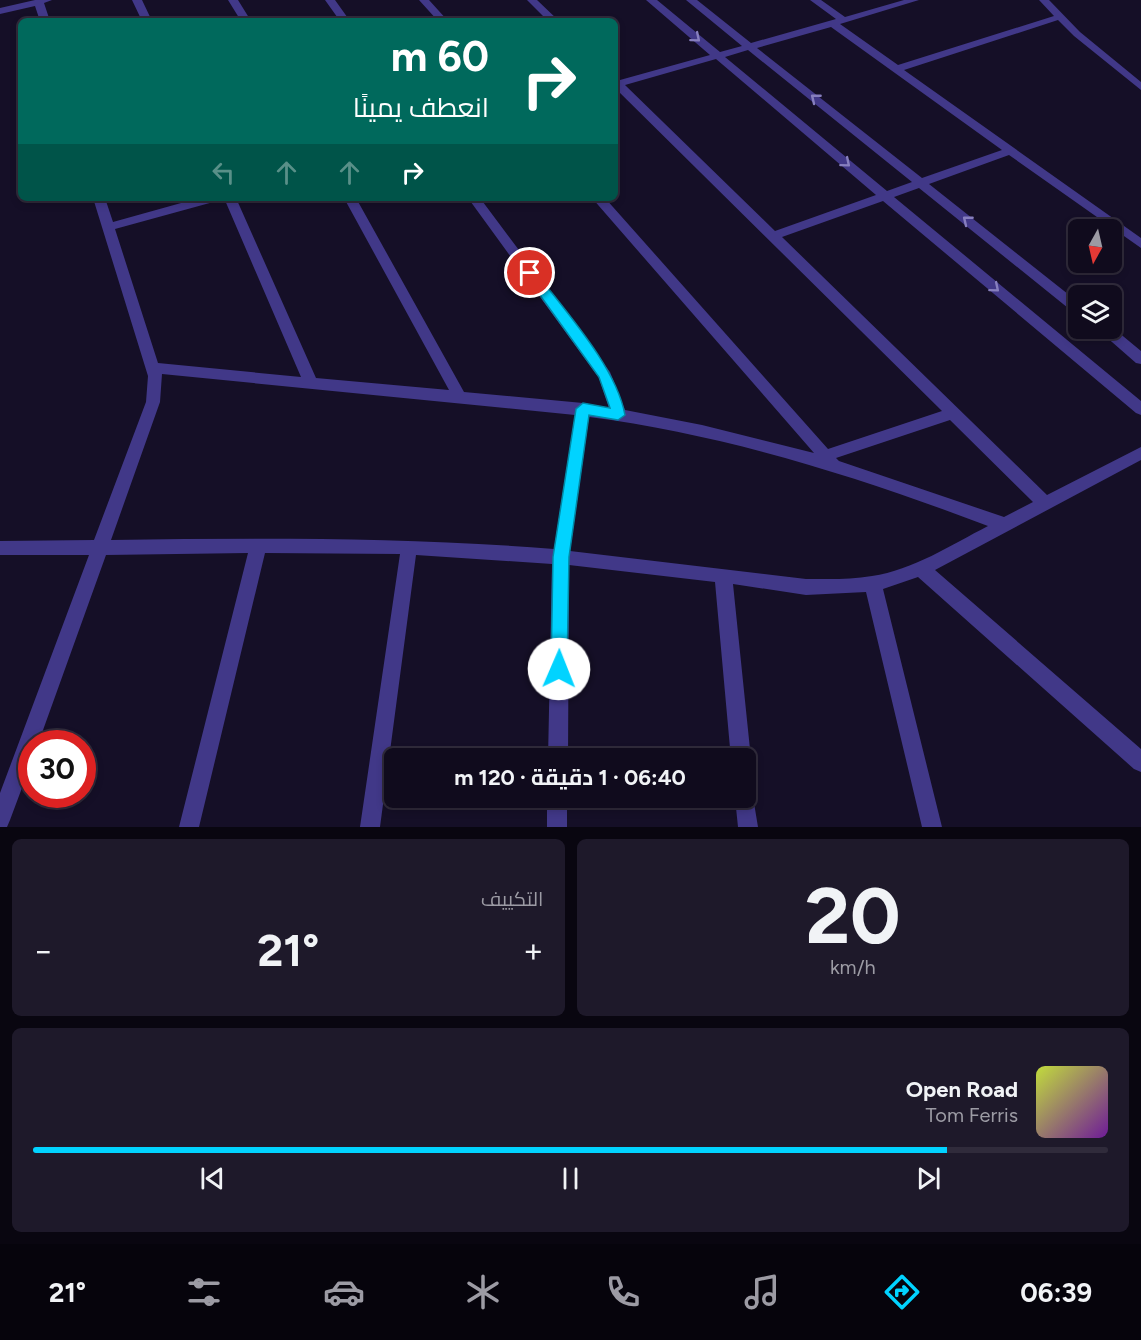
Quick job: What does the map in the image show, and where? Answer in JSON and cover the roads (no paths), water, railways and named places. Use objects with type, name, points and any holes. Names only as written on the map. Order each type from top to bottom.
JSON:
[{"type":"street","points":[[137,0],[146,18]]},
{"type":"street","points":[[233,0],[244,18]]},
{"type":"street","points":[[330,0],[343,18]]},
{"type":"street","points":[[424,0],[440,18]]},
{"type":"street","points":[[532,0],[551,18]]},
{"type":"street","points":[[651,0],[1141,409]]},
{"type":"street","points":[[692,0],[1068,301]]},
{"type":"street","points":[[815,0],[838,22],[896,69],[1141,244]]},
{"type":"street","points":[[618,82],[914,0]]},
{"type":"street","points":[[1044,0],[1059,17],[1103,57],[1141,87]]},
{"type":"street","points":[[0,11],[43,1],[45,18]]},
{"type":"street","points":[[896,69],[1059,17]]},
{"type":"street","points":[[618,85],[1045,503]]},
{"type":"street","points":[[772,236],[1011,152]]},
{"type":"street","points":[[0,820],[153,402],[154,368],[148,356],[100,201]]},
{"type":"street","points":[[108,228],[202,201]]},
{"type":"street","points":[[231,201],[311,383]]},
{"type":"street","points":[[353,201],[460,397]]},
{"type":"street","points":[[476,201],[599,366],[610,386],[618,415]]},
{"type":"street","points":[[601,201],[828,460]]},
{"type":"street","points":[[1116,339],[1141,359]]},
{"type":"street","points":[[154,368],[583,409],[618,415],[828,460],[1005,525]]},
{"type":"street","points":[[558,748],[561,557],[583,409]]},
{"type":"street","points":[[828,460],[953,413]]},
{"type":"street","points":[[0,548],[99,549],[258,545],[409,547],[561,557],[723,575],[806,587],[873,584],[921,568],[1141,453]]},
{"type":"street","points":[[189,827],[258,545]]},
{"type":"street","points":[[370,827],[409,547]]},
{"type":"street","points":[[921,568],[1141,762]]},
{"type":"street","points":[[723,575],[740,748]]},
{"type":"street","points":[[873,584],[932,827]]},
{"type":"street","points":[[557,808],[557,827]]},
{"type":"street","points":[[747,808],[748,827]]}]
